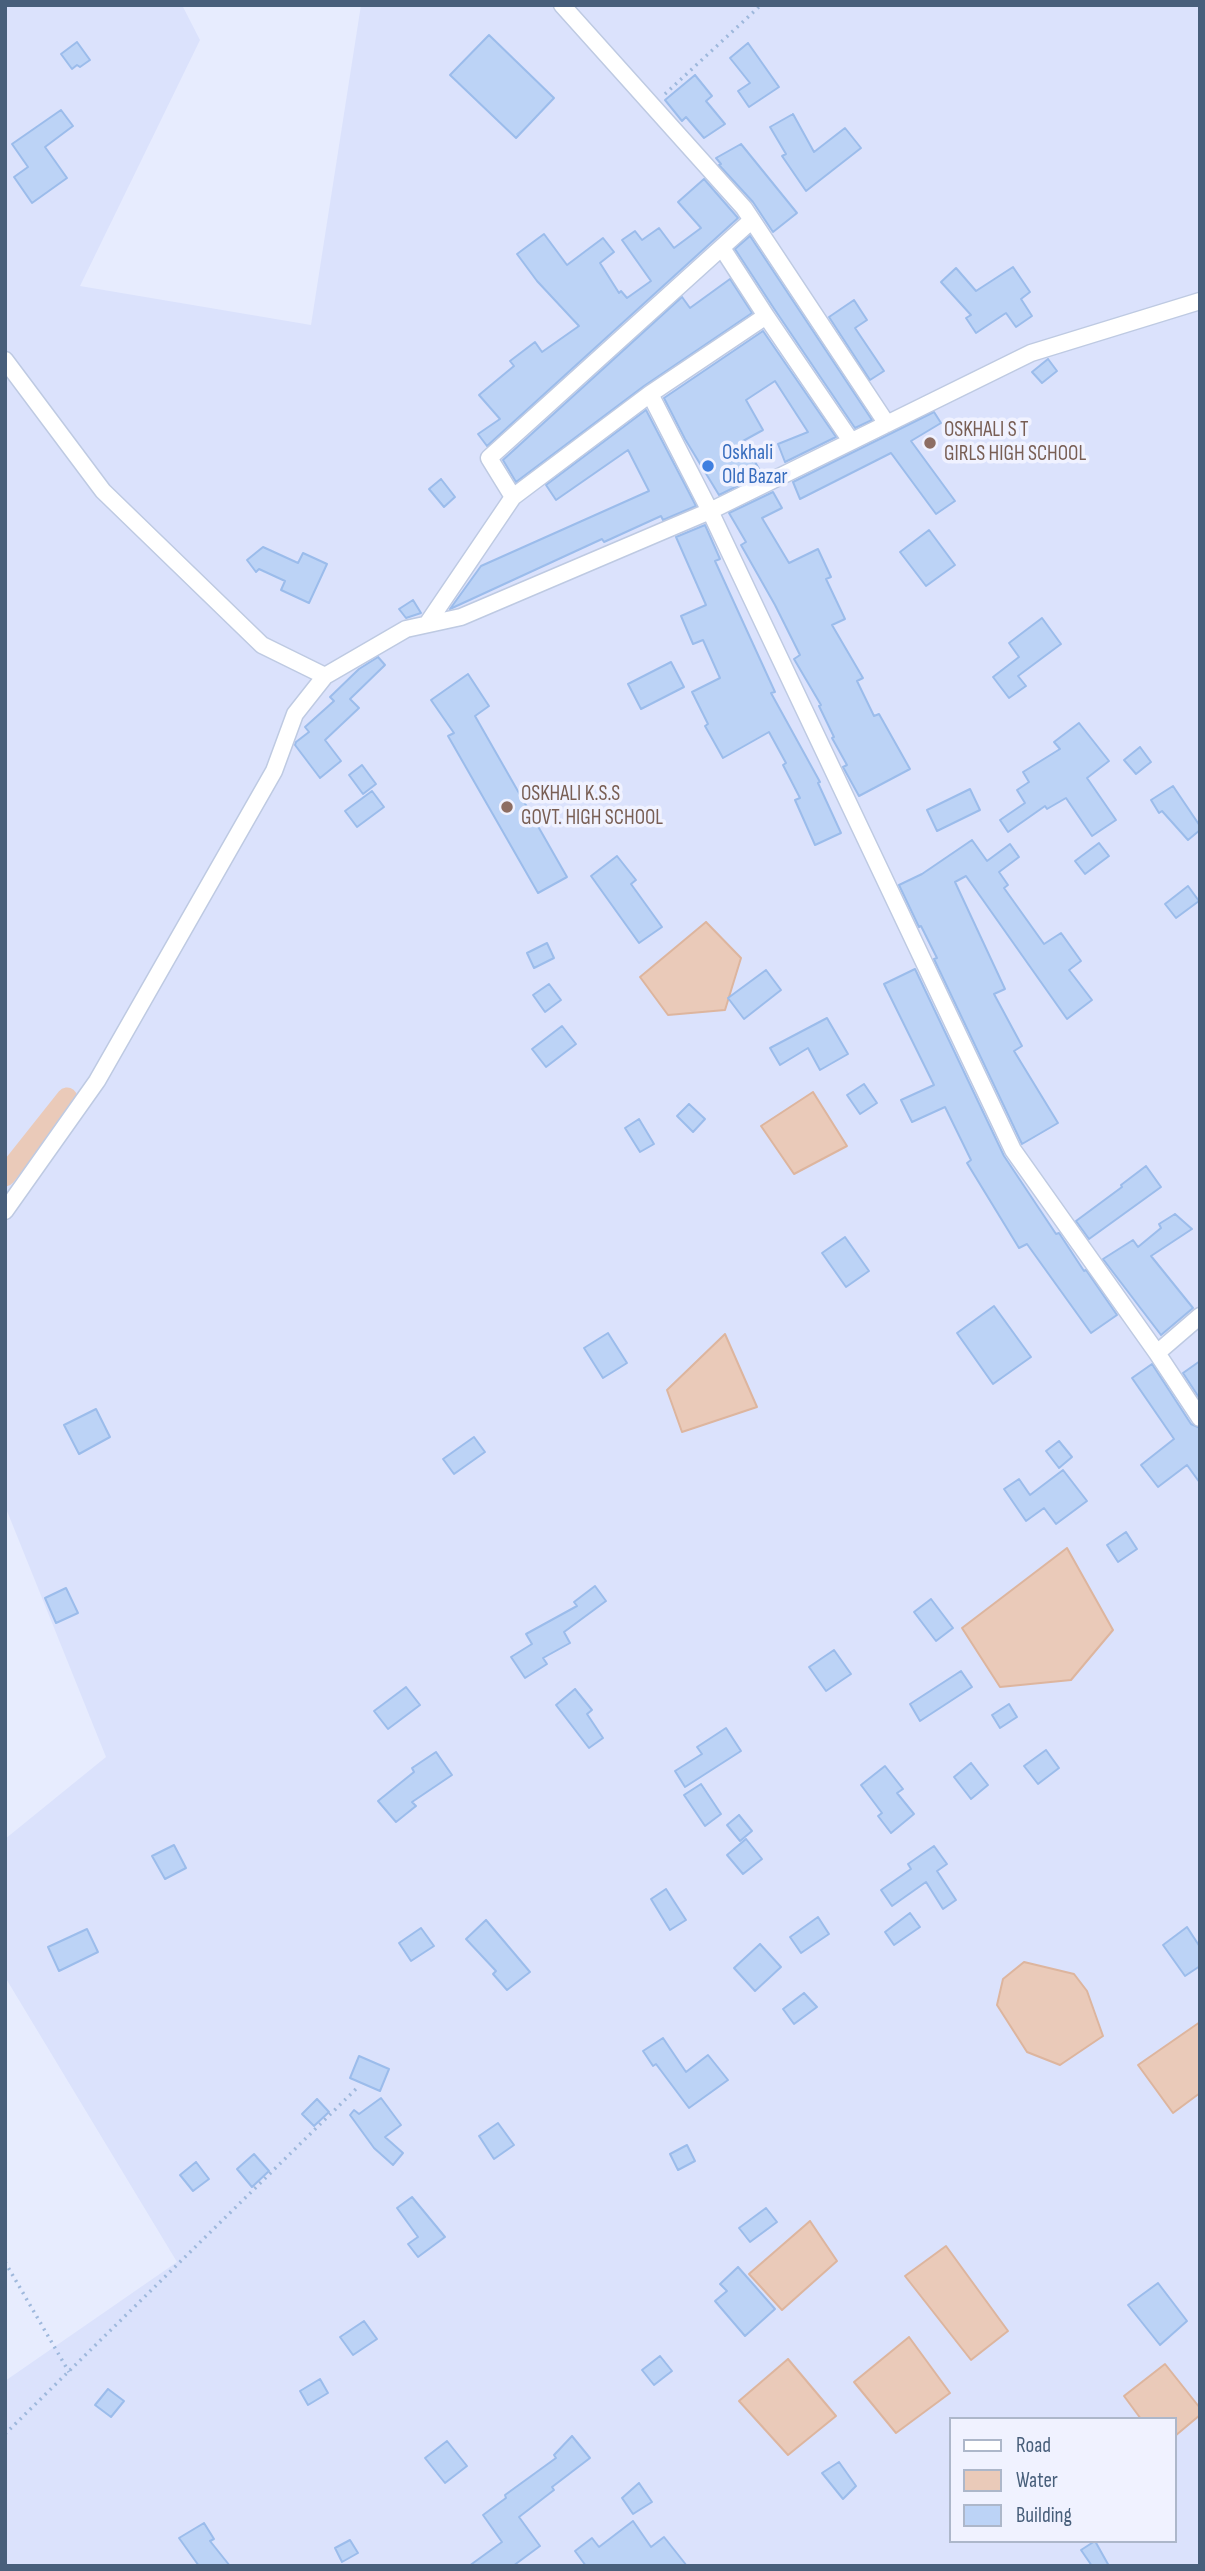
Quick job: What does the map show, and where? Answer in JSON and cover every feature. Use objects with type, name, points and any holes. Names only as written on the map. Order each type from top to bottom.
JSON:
[{"type":"street","points":[[562,5],[654,105],[752,220],[887,424]]},
{"type":"street","points":[[513,496],[489,457],[752,220]]},
{"type":"street","points":[[722,248],[851,442]]},
{"type":"street","points":[[5,1211],[97,1081],[274,771],[295,714],[325,676],[406,629],[461,617],[710,511],[1031,353],[1200,300]]},
{"type":"street","points":[[427,624],[513,496],[650,394],[766,316]]},
{"type":"street","points":[[5,360],[103,491],[262,645],[325,676]]},
{"type":"street","points":[[650,394],[710,511],[1013,1150],[1200,1418]]},
{"type":"street","points":[[1157,1353],[1200,1316]]},
{"type":"path","points":[[654,105],[761,5]]},
{"type":"path","points":[[5,2434],[358,2088]]},
{"type":"path","points":[[5,2262],[69,2372]]},
{"type":"shaded area","points":[[5,5],[182,5],[200,40],[80,286],[311,325],[361,5],[1200,5],[1200,2566],[5,2566],[5,2381],[177,2262],[5,1977],[5,1839],[106,1757],[5,1506]]},
{"type":"water","points":[[706,922],[741,958],[725,1010],[668,1015],[640,977]]},
{"type":"water","points":[[813,1092],[847,1146],[794,1174],[761,1126]]},
{"type":"water","points":[[725,1334],[757,1407],[682,1432],[667,1390]]},
{"type":"water","points":[[1067,1548],[1113,1630],[1071,1680],[1000,1687],[962,1628]]},
{"type":"water","points":[[1024,1962],[1074,1974],[1087,1991],[1103,2036],[1060,2065],[1027,2052],[997,2005],[1003,1979]]},
{"type":"water","points":[[1200,2022],[1200,2093],[1173,2113],[1138,2065]]},
{"type":"water","points":[[810,2221],[837,2261],[782,2310],[749,2274]]},
{"type":"water","points":[[946,2246],[1008,2331],[971,2360],[905,2276]]},
{"type":"water","points":[[909,2337],[950,2393],[896,2433],[854,2382]]},
{"type":"water","points":[[788,2359],[836,2416],[788,2455],[739,2401]]},
{"type":"water","points":[[1165,2364],[1200,2408],[1200,2415],[1177,2434],[1177,2417],[1140,2417],[1124,2396]]},
{"type":"building","points":[[489,35],[554,98],[516,138],[450,75]]},
{"type":"building","points":[[77,42],[90,60],[72,69],[61,54]]},
{"type":"building","points":[[748,43],[779,87],[749,107],[738,91],[750,83],[730,58]]},
{"type":"building","points":[[695,75],[712,96],[706,101],[725,124],[704,138],[686,117],[682,121],[665,100]]},
{"type":"building","points":[[61,110],[73,126],[45,147],[67,178],[32,203],[14,177],[28,167],[12,144]]},
{"type":"building","points":[[793,114],[814,152],[845,128],[861,148],[806,191],[782,156],[786,154],[770,127]]},
{"type":"building","points":[[741,144],[797,213],[773,232],[753,202],[719,165],[721,164],[716,158]]},
{"type":"building","points":[[704,179],[738,218],[487,446],[478,434],[500,419],[479,395],[514,366],[510,361],[535,342],[542,352],[579,326],[537,281],[517,254],[544,234],[567,265],[603,238],[614,252],[600,263],[619,293],[621,291],[627,298],[651,281],[622,240],[635,231],[642,240],[659,228],[674,248],[701,228],[678,202]]},
{"type":"building","points":[[750,236],[872,420],[855,428],[775,310],[735,249]]},
{"type":"building","points":[[1013,267],[1030,292],[1021,299],[1032,316],[1016,327],[1006,313],[976,333],[966,318],[971,315],[941,282],[956,268],[976,291]]},
{"type":"building","points":[[730,279],[752,313],[644,386],[516,482],[503,460],[682,297],[690,308]]},
{"type":"building","points":[[854,300],[867,320],[855,328],[884,371],[870,380],[829,317]]},
{"type":"building","points":[[763,331],[836,437],[785,462],[778,444],[808,432],[775,381],[746,400],[763,430],[743,441],[762,474],[719,495],[664,398]]},
{"type":"building","points":[[1048,359],[1057,371],[1042,383],[1032,372]]},
{"type":"building","points":[[646,410],[696,506],[663,520],[661,516],[604,542],[602,539],[450,609],[481,566],[649,491],[628,450],[556,500],[546,485]]},
{"type":"building","points":[[934,412],[941,423],[911,441],[955,501],[936,514],[891,453],[800,499],[793,482]]},
{"type":"building","points":[[441,479],[455,497],[444,507],[429,489]]},
{"type":"building","points":[[773,492],[782,508],[762,518],[789,563],[818,549],[831,577],[826,579],[845,619],[832,625],[863,678],[857,681],[874,716],[879,714],[910,769],[859,796],[843,767],[847,765],[832,738],[834,737],[819,706],[821,705],[794,659],[800,655],[741,545],[746,542],[729,513]]},
{"type":"building","points":[[705,525],[720,559],[715,561],[775,692],[771,693],[820,782],[818,783],[841,833],[815,845],[795,800],[800,798],[783,765],[786,763],[769,732],[723,758],[705,726],[708,724],[692,692],[720,678],[703,640],[693,644],[681,616],[706,605],[676,537]]},
{"type":"building","points":[[929,530],[955,565],[926,586],[900,552]]},
{"type":"building","points":[[263,547],[298,563],[303,553],[327,564],[309,603],[281,590],[285,581],[259,569],[256,572],[247,560]]},
{"type":"building","points":[[413,600],[421,613],[406,618],[399,609]]},
{"type":"building","points":[[1042,618],[1061,644],[1018,676],[1026,686],[1009,698],[993,677],[1019,657],[1009,643]]},
{"type":"building","points":[[378,657],[385,665],[350,699],[359,708],[325,740],[341,761],[320,778],[295,745],[296,742],[309,732],[305,727],[334,701],[330,697],[359,669]]},
{"type":"building","points":[[671,662],[684,687],[641,709],[628,684]]},
{"type":"building","name":"OSKHALI K.S.S GOVT. HIGH SCHOOL","points":[[468,674],[489,706],[475,716],[567,877],[538,893],[448,736],[454,733],[431,700]]},
{"type":"building","points":[[1079,723],[1109,761],[1087,778],[1116,820],[1092,836],[1066,798],[1047,809],[1045,806],[1008,832],[1000,820],[1025,803],[1017,790],[1029,782],[1023,772],[1060,749],[1054,742]]},
{"type":"building","points":[[1140,747],[1151,762],[1136,774],[1124,760]]},
{"type":"building","points":[[362,765],[376,784],[363,794],[349,775]]},
{"type":"building","points":[[1173,786],[1200,826],[1200,830],[1188,840],[1162,811],[1159,813],[1151,800]]},
{"type":"building","points":[[970,789],[980,810],[937,831],[927,810]]},
{"type":"building","points":[[372,791],[384,807],[357,827],[345,811]]},
{"type":"building","points":[[972,840],[987,861],[1010,844],[1019,857],[999,872],[1008,885],[1004,888],[1044,944],[1061,933],[1081,961],[1069,970],[1092,1000],[1067,1019],[966,876],[955,882],[1005,989],[994,994],[1022,1046],[1014,1051],[1058,1123],[1022,1144],[934,959],[937,958],[899,885],[922,874]]},
{"type":"building","points":[[1099,843],[1109,856],[1085,874],[1075,861]]},
{"type":"building","points":[[617,856],[636,880],[631,884],[662,927],[639,943],[591,876]]},
{"type":"building","points":[[1188,886],[1199,901],[1176,918],[1165,904]]},
{"type":"building","points":[[547,943],[554,958],[534,968],[527,953]]},
{"type":"building","points":[[915,969],[1004,1156],[1056,1234],[1059,1233],[1117,1315],[1091,1333],[1027,1244],[1019,1248],[967,1163],[971,1160],[945,1107],[912,1122],[901,1100],[934,1085],[884,984]]},
{"type":"building","points":[[766,970],[781,990],[744,1019],[728,998]]},
{"type":"building","points":[[549,984],[561,1000],[545,1012],[533,995]]},
{"type":"building","points":[[827,1018],[848,1054],[820,1070],[808,1048],[780,1065],[770,1048]]},
{"type":"building","points":[[562,1026],[576,1044],[546,1067],[532,1049]]},
{"type":"building","points":[[864,1084],[877,1103],[860,1114],[847,1095]]},
{"type":"building","points":[[689,1104],[705,1119],[693,1132],[677,1116]]},
{"type":"building","points":[[639,1119],[654,1144],[640,1152],[625,1128]]},
{"type":"building","points":[[1146,1166],[1161,1187],[1089,1239],[1076,1221]]},
{"type":"building","points":[[1175,1214],[1192,1229],[1151,1256],[1193,1308],[1161,1335],[1103,1259],[1133,1240],[1138,1247],[1161,1228],[1159,1224]]},
{"type":"building","points":[[845,1237],[869,1271],[846,1287],[822,1253]]},
{"type":"building","points":[[994,1306],[1031,1357],[993,1384],[957,1333]]},
{"type":"building","points":[[608,1333],[627,1363],[603,1378],[584,1348]]},
{"type":"building","points":[[1200,1361],[1200,1399],[1183,1373]]},
{"type":"building","points":[[1152,1364],[1191,1424],[1200,1428],[1200,1483],[1187,1465],[1158,1487],[1141,1465],[1174,1439],[1132,1378]]},
{"type":"building","points":[[96,1409],[110,1437],[79,1454],[64,1425]]},
{"type":"building","points":[[474,1437],[485,1452],[454,1474],[443,1459]]},
{"type":"building","points":[[1059,1441],[1072,1457],[1059,1468],[1046,1451]]},
{"type":"building","points":[[1063,1470],[1087,1501],[1056,1524],[1044,1508],[1026,1521],[1004,1489],[1019,1479],[1030,1495]]},
{"type":"building","points":[[1126,1532],[1137,1549],[1118,1562],[1107,1545]]},
{"type":"building","points":[[595,1586],[606,1601],[564,1632],[570,1643],[543,1658],[547,1664],[525,1678],[511,1657],[532,1644],[526,1634],[577,1606],[574,1602]]},
{"type":"building","points":[[66,1588],[78,1613],[56,1623],[45,1598]]},
{"type":"building","points":[[931,1599],[953,1628],[936,1641],[914,1612]]},
{"type":"building","points":[[834,1650],[851,1674],[826,1691],[809,1667]]},
{"type":"building","points":[[961,1671],[972,1687],[920,1721],[910,1704]]},
{"type":"building","points":[[406,1687],[420,1705],[388,1729],[374,1711]]},
{"type":"building","points":[[575,1689],[592,1710],[587,1714],[603,1738],[589,1748],[556,1705]]},
{"type":"building","points":[[1009,1704],[1017,1717],[1000,1728],[992,1715]]},
{"type":"building","points":[[726,1728],[741,1751],[685,1787],[675,1771],[702,1754],[697,1747]]},
{"type":"building","points":[[1046,1750],[1059,1768],[1038,1784],[1024,1766]]},
{"type":"building","points":[[436,1752],[452,1775],[412,1802],[416,1806],[396,1822],[378,1801],[414,1772],[412,1768]]},
{"type":"building","points":[[971,1763],[988,1785],[971,1799],[954,1777]]},
{"type":"building","points":[[885,1766],[903,1789],[897,1793],[914,1814],[891,1833],[878,1816],[882,1813],[861,1785]]},
{"type":"building","points":[[701,1784],[721,1814],[705,1826],[684,1795]]},
{"type":"building","points":[[739,1815],[752,1831],[740,1841],[727,1825]]},
{"type":"building","points":[[746,1839],[762,1859],[743,1874],[727,1855]]},
{"type":"building","points":[[174,1845],[186,1868],[165,1879],[152,1856]]},
{"type":"building","points":[[934,1846],[947,1864],[937,1871],[956,1900],[943,1909],[926,1882],[892,1906],[881,1890],[911,1869],[908,1864]]},
{"type":"building","points":[[666,1889],[686,1920],[670,1930],[651,1899]]},
{"type":"building","points":[[910,1913],[920,1927],[894,1945],[885,1932]]},
{"type":"building","points":[[818,1917],[829,1934],[801,1953],[790,1937]]},
{"type":"building","points":[[486,1920],[530,1972],[507,1990],[493,1974],[496,1971],[466,1939]]},
{"type":"building","points":[[1187,1927],[1200,1947],[1200,1966],[1185,1976],[1163,1945]]},
{"type":"building","points":[[421,1928],[434,1946],[411,1961],[399,1943]]},
{"type":"building","points":[[87,1929],[98,1952],[59,1971],[48,1947]]},
{"type":"building","points":[[760,1944],[781,1967],[755,1991],[734,1968]]},
{"type":"building","points":[[804,1993],[817,2007],[794,2024],[783,2009]]},
{"type":"building","points":[[663,2038],[686,2072],[708,2055],[728,2080],[689,2108],[643,2051]]},
{"type":"building","points":[[359,2056],[389,2069],[380,2091],[350,2078]]},
{"type":"building","points":[[381,2098],[401,2125],[385,2137],[403,2153],[393,2165],[374,2148],[350,2115],[354,2110],[359,2114]]},
{"type":"building","points":[[317,2099],[329,2112],[314,2126],[302,2114]]},
{"type":"building","points":[[498,2123],[514,2145],[494,2159],[479,2136]]},
{"type":"building","points":[[687,2145],[695,2161],[678,2170],[670,2154]]},
{"type":"building","points":[[254,2154],[269,2171],[252,2187],[237,2169]]},
{"type":"building","points":[[196,2162],[209,2179],[193,2191],[180,2175]]},
{"type":"building","points":[[412,2197],[445,2237],[418,2257],[408,2244],[418,2237],[397,2208]]},
{"type":"building","points":[[766,2208],[777,2222],[750,2242],[739,2228]]},
{"type":"building","points":[[738,2267],[775,2309],[745,2336],[715,2301],[727,2291],[720,2284]]},
{"type":"building","points":[[1158,2283],[1187,2321],[1160,2345],[1128,2305]]},
{"type":"building","points":[[364,2321],[377,2339],[353,2355],[340,2337]]},
{"type":"building","points":[[660,2356],[672,2371],[654,2385],[642,2370]]},
{"type":"building","points":[[320,2379],[328,2393],[308,2405],[300,2391]]},
{"type":"building","points":[[108,2389],[124,2401],[111,2417],[95,2405]]},
{"type":"building","points":[[572,2436],[590,2458],[519,2517],[540,2546],[513,2566],[469,2566],[502,2542],[483,2515],[506,2498],[505,2495],[556,2458],[554,2455]]},
{"type":"building","points":[[447,2441],[467,2466],[445,2483],[425,2458]]},
{"type":"building","points":[[839,2462],[856,2486],[843,2499],[822,2473]]},
{"type":"building","points":[[639,2483],[652,2502],[633,2514],[622,2498]]},
{"type":"building","points":[[633,2521],[651,2547],[664,2537],[687,2566],[586,2566],[575,2551],[592,2538],[599,2547]]},
{"type":"building","points":[[204,2523],[214,2539],[210,2541],[230,2566],[199,2566],[179,2538]]},
{"type":"building","points":[[350,2540],[358,2553],[342,2562],[335,2548]]},
{"type":"building","points":[[1096,2543],[1109,2566],[1092,2566],[1081,2550]]},
{"type":"waterway","points":[[5,1176],[67,1098]]},
{"type":"place","name":"OSKHALI S T GIRLS HIGH SCHOOL","points":[[930,443]]},
{"type":"place","name":"Oskhali Old Bazar","points":[[708,466]]},
{"type":"place","name":"OSKHALI K.S.S GOVT. HIGH SCHOOL","points":[[507,807]]}]
